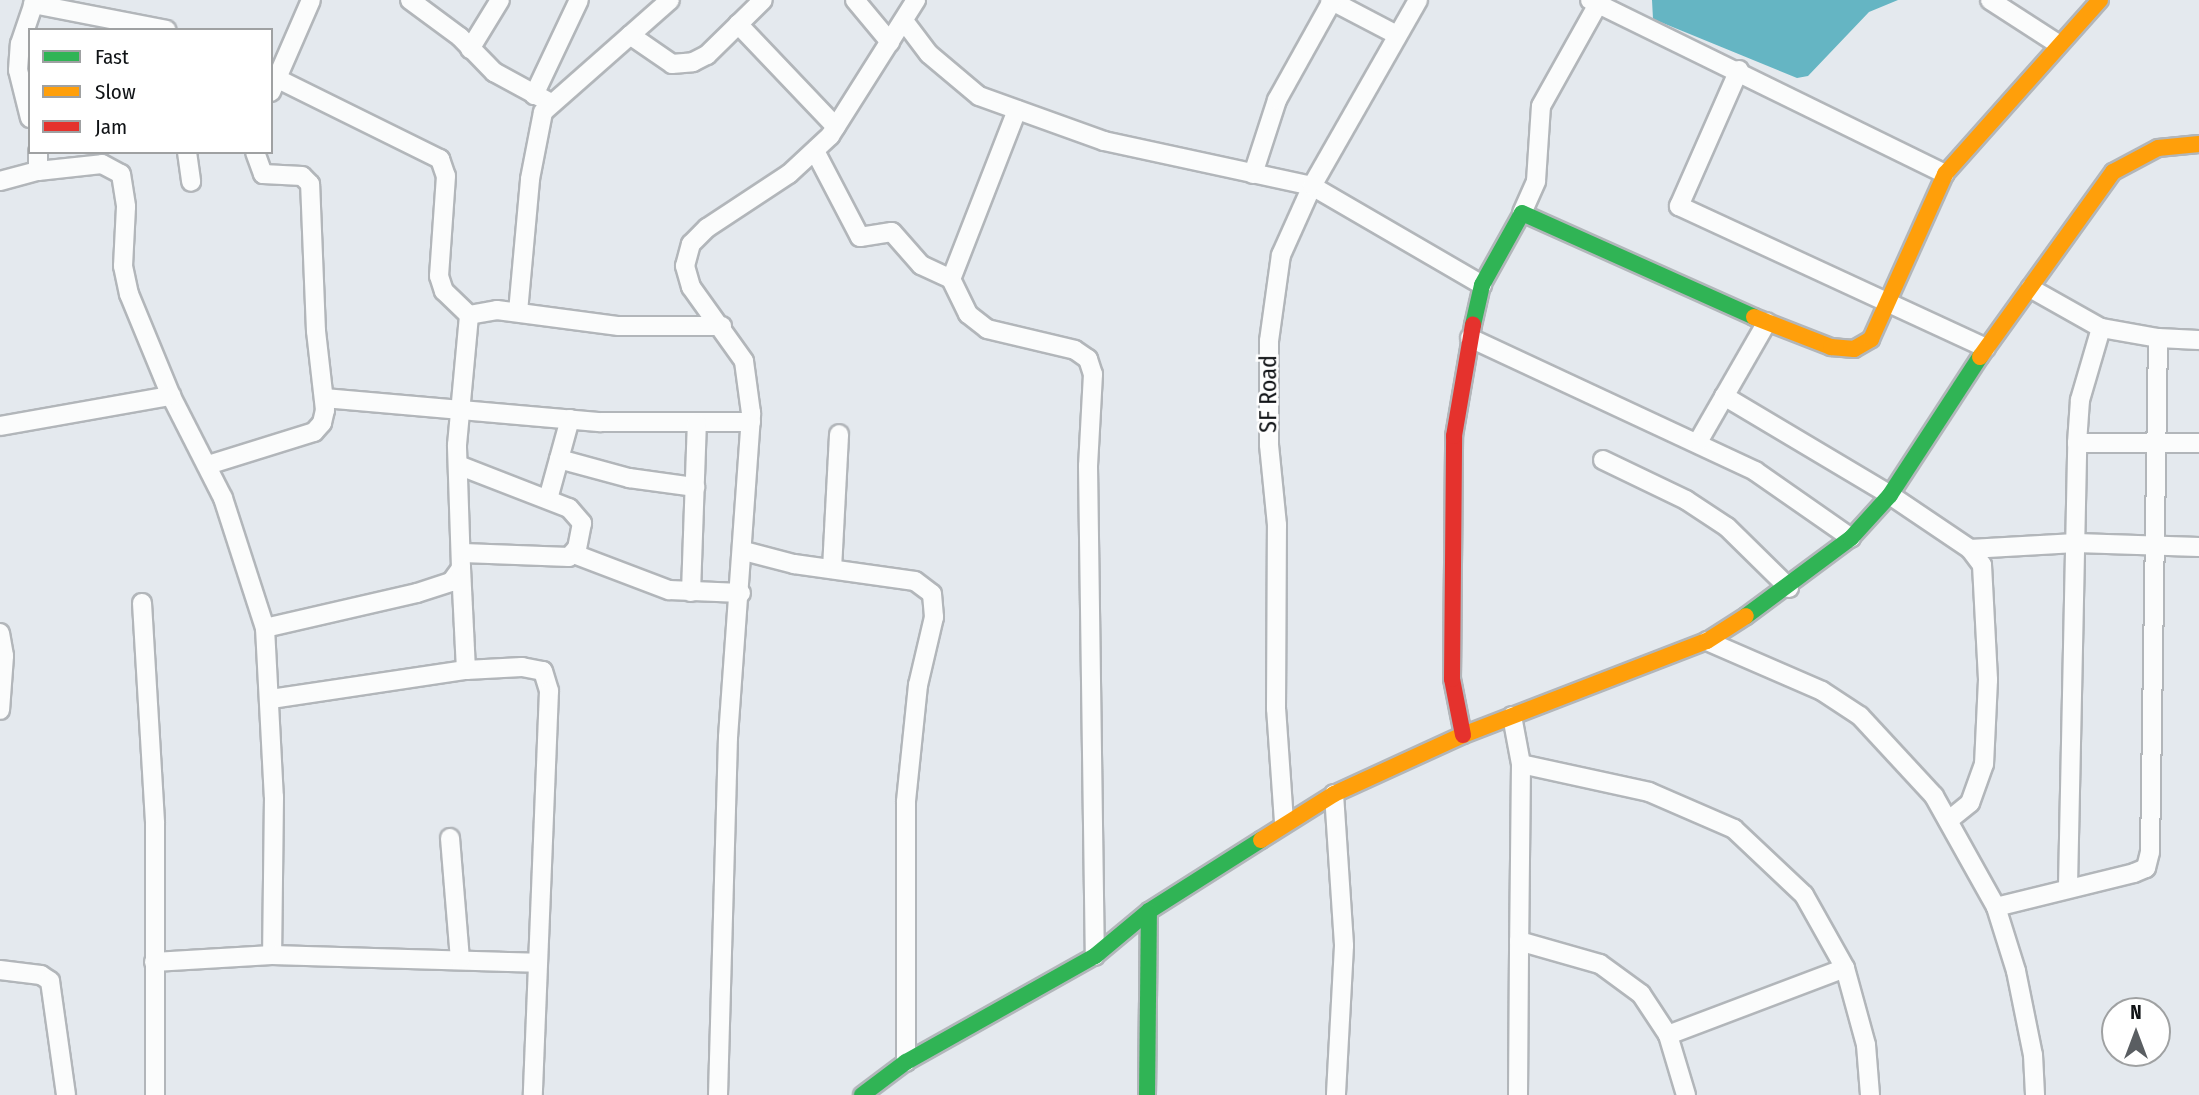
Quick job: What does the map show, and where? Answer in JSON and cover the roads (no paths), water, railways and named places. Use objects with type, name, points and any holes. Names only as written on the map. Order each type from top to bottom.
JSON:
[{"type":"street","points":[[311,0],[275,86],[440,159],[446,176],[439,276],[444,290],[469,315],[518,312],[619,326],[722,326]]},
{"type":"street","points":[[410,0],[494,72],[542,99]]},
{"type":"street","points":[[470,49],[500,0]]},
{"type":"street","points":[[518,312],[542,99],[579,0]]},
{"type":"street","points":[[542,99],[630,35],[670,0]]},
{"type":"street","points":[[630,35],[659,58],[682,64],[707,55],[763,0]]},
{"type":"street","points":[[855,0],[890,42]]},
{"type":"street","points":[[718,1095],[727,737],[741,593],[751,422],[744,361],[722,326],[691,287],[685,266],[691,244],[727,210],[789,174],[815,151],[836,127],[916,0]]},
{"type":"street","name":"SF Road","points":[[1284,822],[1276,709],[1277,525],[1269,445],[1269,341],[1281,255],[1312,186],[1418,0]]},
{"type":"street","points":[[1990,0],[2058,44]]},
{"type":"street","points":[[1522,213],[1767,322],[1831,347],[1854,349],[1871,339],[1945,174],[2100,0]]},
{"type":"street","points":[[1253,174],[1277,100],[1331,1],[1397,36]]},
{"type":"street","points":[[28,110],[18,70],[20,44],[34,2],[158,28]]},
{"type":"street","points":[[1463,735],[1452,680],[1454,436],[1470,338],[1482,285],[1522,213],[1536,181],[1541,106],[1594,2],[1739,70],[1945,174]]},
{"type":"street","points":[[904,21],[953,78],[979,96],[1104,141],[1312,186],[1482,285]]},
{"type":"street","points":[[738,24],[836,127]]},
{"type":"street","points":[[1739,70],[1679,206],[1887,305],[1986,348]]},
{"type":"street","points":[[951,279],[1017,110]]},
{"type":"street","points":[[862,1095],[906,1062],[1095,956],[1149,911],[1284,822],[1334,794],[1463,735],[1707,641],[1789,588],[1852,538],[1890,495],[1986,348],[2113,172],[2158,148],[2199,144]]},
{"type":"street","points":[[815,151],[860,237],[892,232],[921,265],[951,279],[968,314],[987,328],[1075,350],[1088,359],[1093,374],[1088,466],[1095,956]]},
{"type":"street","points":[[38,154],[38,171]]},
{"type":"street","points":[[187,154],[191,182]]},
{"type":"street","points":[[208,465],[314,432],[322,424],[324,398],[310,184],[302,177],[263,174],[256,154]]},
{"type":"street","points":[[0,181],[38,171],[102,164],[121,174],[126,207],[123,266],[129,294],[171,396],[208,465],[244,555],[265,628],[271,699],[272,955]]},
{"type":"street","points":[[2030,288],[2101,328],[2158,338],[2199,340]]},
{"type":"street","points":[[466,670],[458,465],[469,315]]},
{"type":"street","points":[[1698,442],[1767,322]]},
{"type":"street","points":[[2068,886],[2077,443],[2080,400],[2101,328]]},
{"type":"street","points":[[1470,338],[1698,442],[1765,477],[1852,538]]},
{"type":"street","points":[[1996,906],[2146,868],[2150,852],[2157,546],[2158,338]]},
{"type":"street","points":[[0,426],[171,396]]},
{"type":"street","points":[[1724,396],[1890,495],[1970,549],[1982,565],[1986,583],[1984,764],[1970,803],[1948,821]]},
{"type":"street","points":[[324,398],[570,419],[751,422]]},
{"type":"street","points":[[548,499],[570,419]]},
{"type":"street","points":[[691,592],[697,423]]},
{"type":"street","points":[[832,569],[839,433]]},
{"type":"street","points":[[2077,443],[2199,443]]},
{"type":"street","points":[[559,460],[629,478],[695,487]]},
{"type":"street","points":[[1602,460],[1686,500],[1727,527],[1789,588]]},
{"type":"street","points":[[458,465],[548,499],[581,517],[574,554]]},
{"type":"street","points":[[1970,549],[2076,543],[2199,547]]},
{"type":"street","points":[[744,551],[832,569],[915,581],[932,594],[934,617],[918,685],[906,802],[906,1062]]},
{"type":"street","points":[[462,561],[554,559],[574,554],[656,586],[691,592],[741,593]]},
{"type":"street","points":[[265,628],[416,593],[451,582],[462,561]]},
{"type":"street","points":[[142,603],[153,754],[155,1095]]},
{"type":"street","points":[[0,633],[4,656],[0,710]]},
{"type":"street","points":[[1707,641],[1822,691],[1860,716],[1926,787],[1996,906],[2016,971],[2033,1055],[2035,1095]]},
{"type":"street","points":[[271,699],[466,670],[522,667],[542,671],[549,691],[533,1095]]},
{"type":"street","points":[[1512,716],[1521,764],[1518,1095]]},
{"type":"street","points":[[1521,764],[1649,792],[1734,829],[1804,895],[1845,968],[1866,1045],[1870,1095]]},
{"type":"street","points":[[1334,794],[1344,946],[1336,1095]]},
{"type":"street","points":[[450,838],[460,960]]},
{"type":"street","points":[[1147,1095],[1149,911]]},
{"type":"street","points":[[1519,941],[1600,964],[1642,994],[1668,1035],[1686,1095]]},
{"type":"street","points":[[154,962],[272,955],[537,963]]},
{"type":"street","points":[[1668,1035],[1845,968]]},
{"type":"street","points":[[0,970],[41,975],[50,981],[65,1095]]},
{"type":"water","points":[[1652,0],[1898,0],[1869,12],[1808,76],[1797,78],[1653,19]]}]
